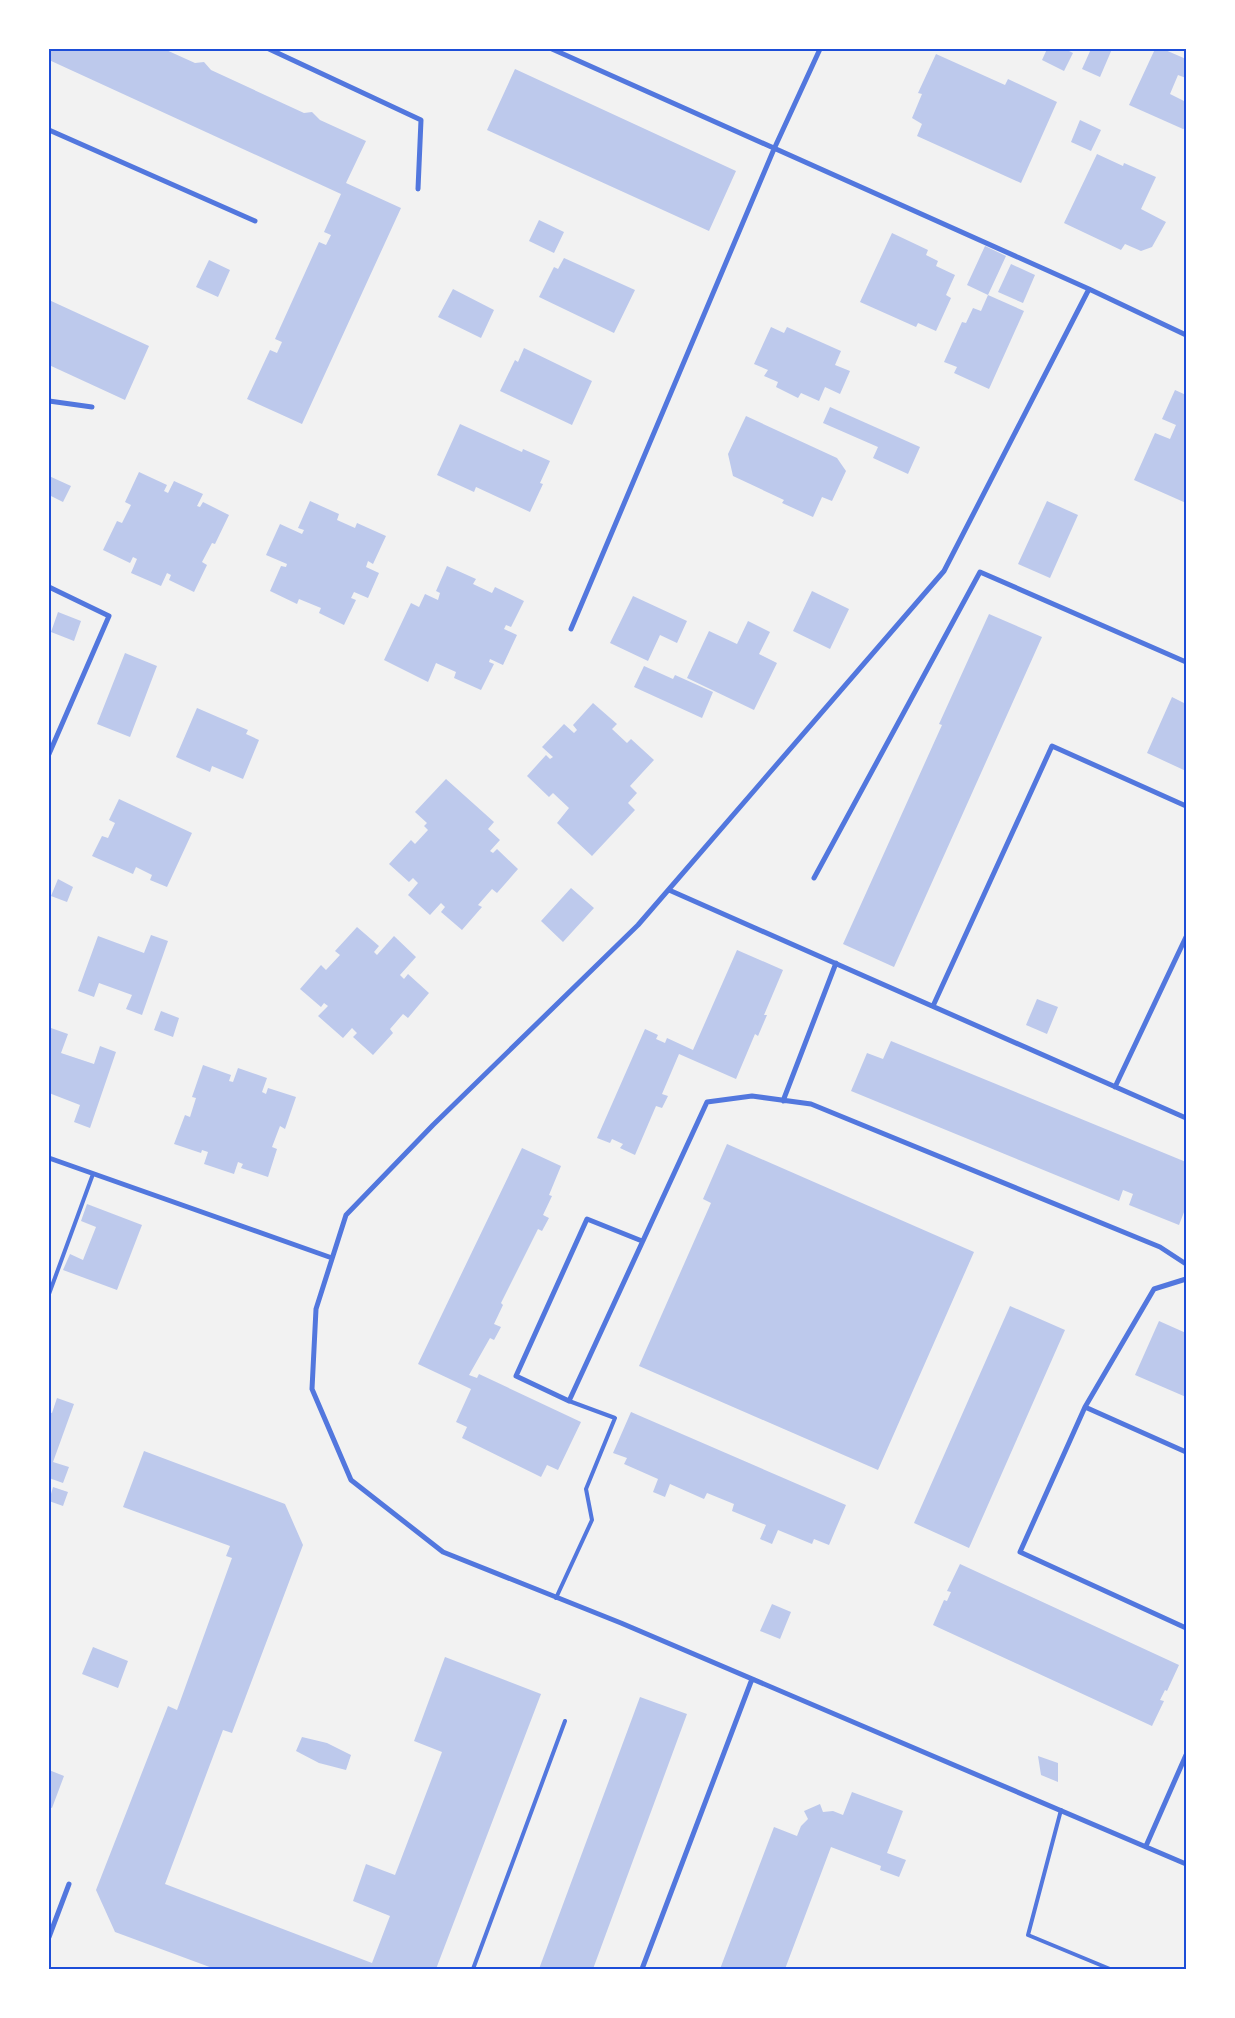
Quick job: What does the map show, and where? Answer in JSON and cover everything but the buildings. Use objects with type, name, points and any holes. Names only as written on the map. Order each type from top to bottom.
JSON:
[{"type":"street","points":[[269,49],[420,120],[418,189]]},
{"type":"street","points":[[552,49],[1089,288],[1186,335]]},
{"type":"street","points":[[571,629],[774,149],[820,49]]},
{"type":"street","points":[[49,130],[255,221]]},
{"type":"street","points":[[1089,288],[944,571],[638,925],[433,1125],[346,1216],[316,1309],[312,1389],[351,1480],[443,1552],[752,1679],[1186,1864]]},
{"type":"street","points":[[49,401],[92,408]]},
{"type":"street","points":[[814,878],[980,572],[1186,662]]},
{"type":"street","points":[[49,587],[109,616],[49,754]]},
{"type":"street","points":[[933,1006],[1052,746],[1186,806]]},
{"type":"street","points":[[669,890],[1186,1118]]},
{"type":"street","points":[[1116,1087],[1186,937]]},
{"type":"street","points":[[783,1101],[836,963]]},
{"type":"street","points":[[642,1241],[586,1219],[516,1376],[569,1400],[707,1102],[752,1096],[811,1104],[1160,1247],[1186,1264]]},
{"type":"street","points":[[49,1158],[332,1258]]},
{"type":"street","points":[[1186,1279],[1154,1289],[1085,1407],[1020,1552],[1186,1628]]},
{"type":"street","points":[[1085,1407],[1186,1452]]},
{"type":"street","points":[[642,1969],[752,1679]]},
{"type":"street","points":[[1146,1846],[1186,1755]]},
{"type":"street","points":[[49,1937],[69,1884]]},
{"type":"lane","points":[[49,1294],[93,1174]]},
{"type":"lane","points":[[556,1598],[592,1520],[586,1489],[615,1418],[569,1400]]},
{"type":"lane","points":[[473,1969],[565,1721]]},
{"type":"lane","points":[[1061,1810],[1028,1935],[1110,1969]]}]
